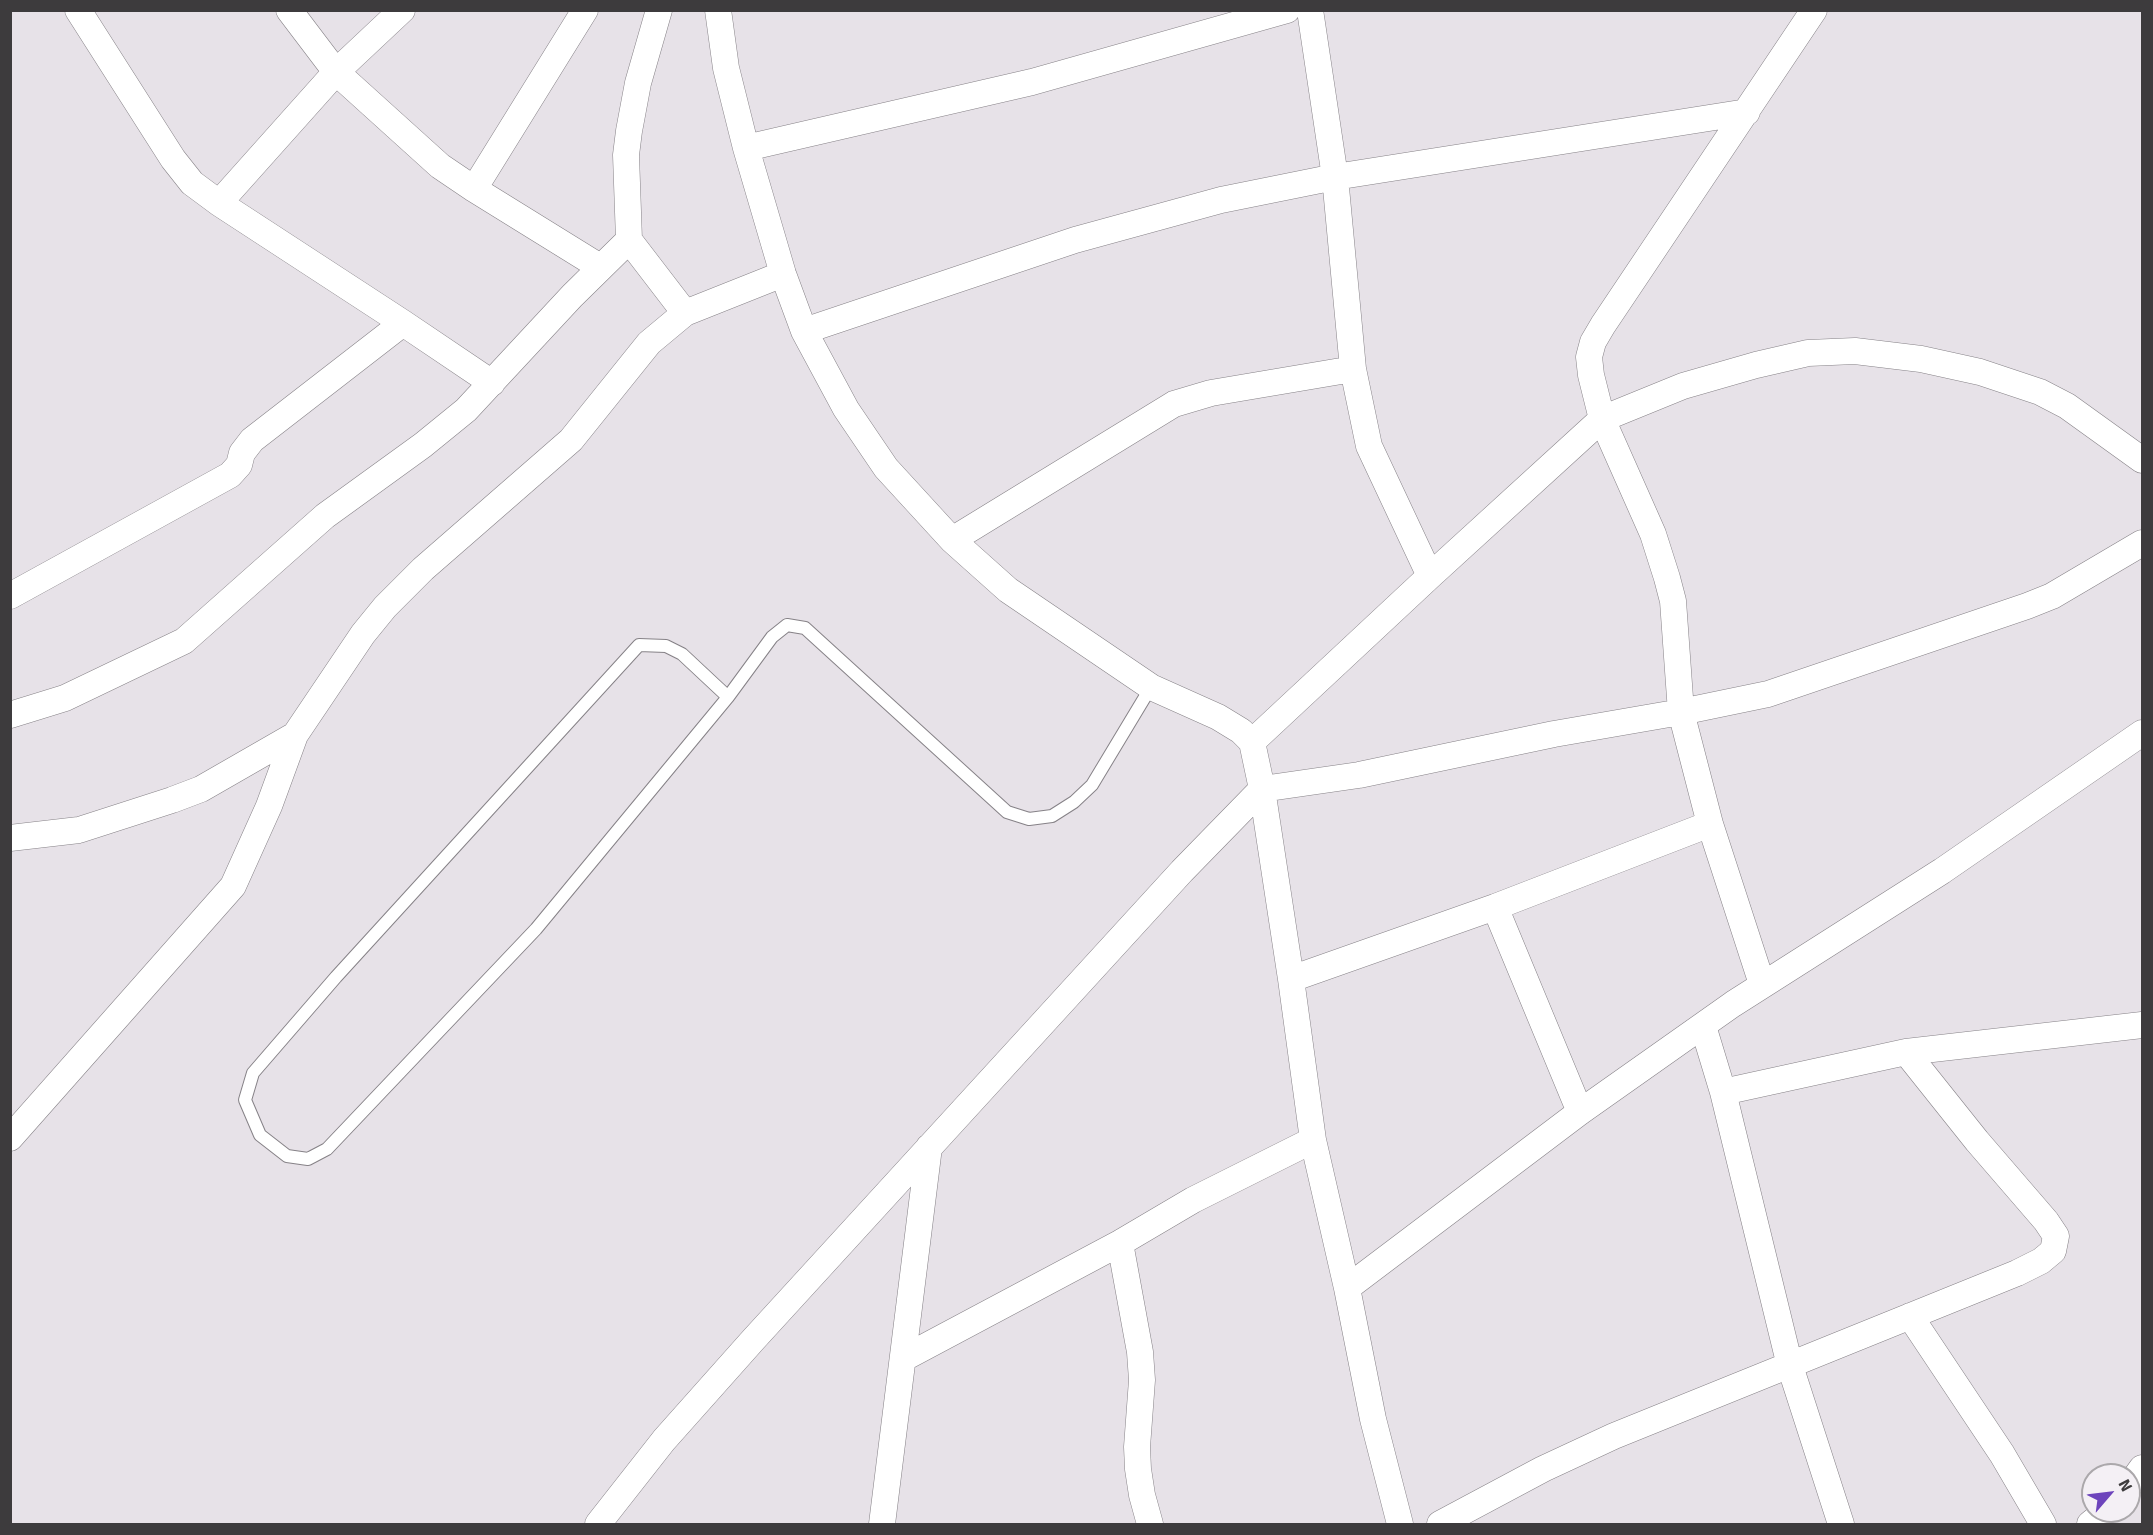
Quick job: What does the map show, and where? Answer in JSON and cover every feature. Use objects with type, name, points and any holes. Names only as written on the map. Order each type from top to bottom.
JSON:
[{"type":"street","points":[[78,10],[173,159],[192,183],[492,383]]},
{"type":"street","points":[[289,10],[336,72],[432,159],[474,189],[600,267]]},
{"type":"street","points":[[219,203],[336,72],[402,10]]},
{"type":"street","points":[[474,189],[585,10]]},
{"type":"street","points":[[659,10],[638,84],[629,131],[626,155],[629,240],[686,313]]},
{"type":"street","points":[[718,10],[726,68],[746,148],[783,274],[804,332],[846,409],[886,468],[952,540],[1008,590],[1151,687],[1218,717],[1241,731],[1252,742],[1262,789],[1313,1140],[1347,1288],[1373,1419],[1400,1524]]},
{"type":"street","points":[[746,148],[1032,82],[1287,10]]},
{"type":"street","points":[[1310,10],[1335,177],[1353,369],[1369,446],[1430,576]]},
{"type":"street","points":[[1762,984],[1710,824],[1681,712],[1673,601],[1653,534],[1602,419],[1589,357],[1593,342],[1814,10]]},
{"type":"street","points":[[804,332],[1075,240],[1221,200],[1335,177],[1747,112]]},
{"type":"street","points":[[10,715],[64,698],[184,641],[325,516],[466,410],[600,267],[629,240]]},
{"type":"street","points":[[10,1138],[233,886],[269,806],[295,735],[363,634],[385,607],[423,569],[571,440],[649,343],[686,313],[783,274]]},
{"type":"street","points":[[10,597],[230,475],[239,465],[242,453],[252,440],[403,323]]},
{"type":"street","points":[[1252,742],[1602,419],[1683,386],[1808,353],[1855,351],[1921,359],[1980,372],[2040,392],[2067,406],[2142,460]]},
{"type":"street","points":[[952,540],[1174,404],[1210,393],[1353,369]]},
{"type":"street","points":[[598,1524],[664,1440],[1182,871],[1262,789],[1359,775],[1554,734],[1681,712],[1768,693],[2052,596],[2142,543]]},
{"type":"street","points":[[1347,1288],[1580,1112],[1762,984],[1942,871],[2142,733]]},
{"type":"street","points":[[10,838],[79,830],[172,800],[201,789],[295,735]]},
{"type":"street","points":[[1291,979],[1495,907],[1710,824]]},
{"type":"street","points":[[1495,907],[1580,1112]]},
{"type":"street","points":[[1723,1092],[1906,1052],[2142,1024]]},
{"type":"street","points":[[1703,1026],[1723,1092],[1790,1366],[1841,1524]]},
{"type":"street","points":[[1440,1524],[1543,1469],[1624,1431],[1790,1366],[2042,1261],[2053,1251],[2056,1236],[2046,1221],[1977,1141],[1906,1052]]},
{"type":"street","points":[[904,1358],[1120,1243],[1193,1200],[1313,1140]]},
{"type":"street","points":[[882,1524],[929,1148]]},
{"type":"street","points":[[1120,1243],[1140,1352],[1142,1380],[1137,1447],[1138,1469],[1150,1524]]},
{"type":"street","points":[[1910,1316],[2002,1454],[2043,1524]]},
{"type":"lane","points":[[728,697],[682,654],[666,646],[639,645],[336,977],[253,1073],[245,1100],[260,1135],[287,1156],[308,1159],[327,1149],[536,929],[728,697],[772,637],[787,625],[805,628],[1007,812],[1029,819],[1052,816],[1074,802],[1092,785],[1151,687]]}]
